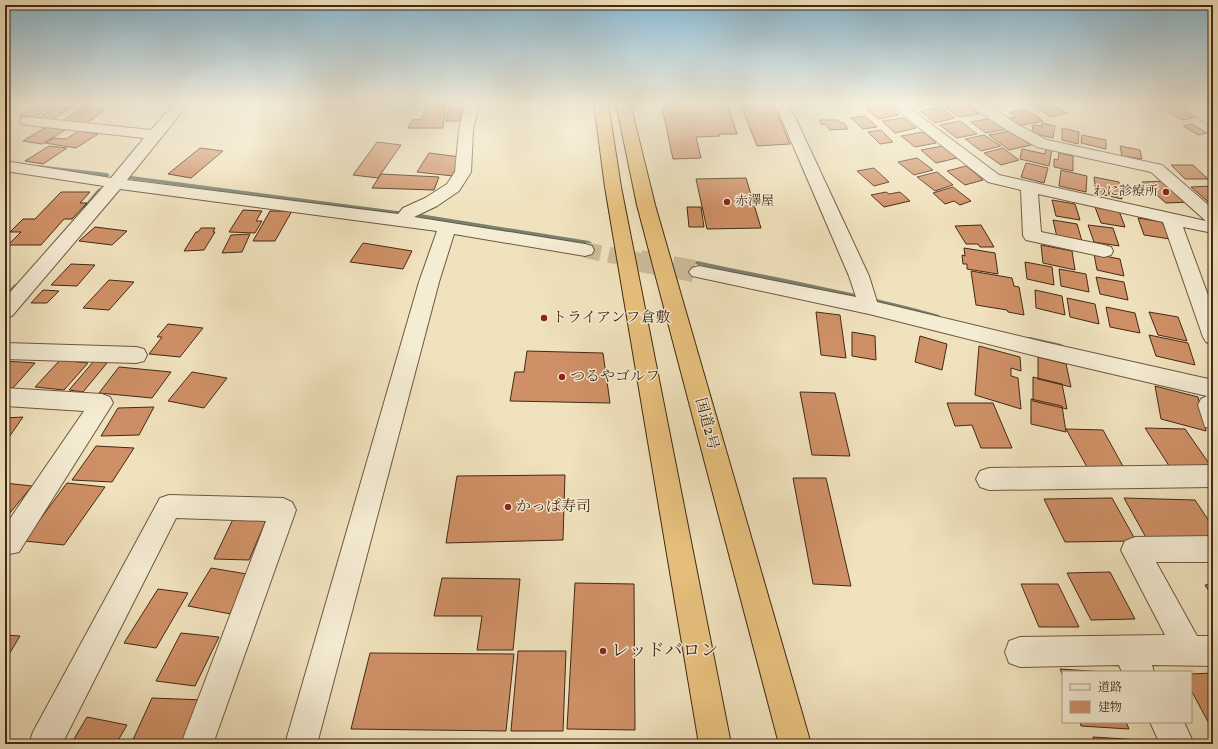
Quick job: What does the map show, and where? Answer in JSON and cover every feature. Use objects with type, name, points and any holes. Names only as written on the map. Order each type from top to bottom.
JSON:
[{"type":"highway","points":[[592,138],[598,170],[613,187]]},
{"type":"highway","points":[[606,138],[613,187],[715,744]]},
{"type":"highway","name":"国道2号","points":[[631,138],[646,205],[795,744]]},
{"type":"street","points":[[5,311],[152,138]]},
{"type":"street","points":[[405,217],[453,187],[463,172],[465,138]]},
{"type":"street","points":[[797,138],[867,301]]},
{"type":"street","points":[[940,138],[994,179],[1171,219],[1212,218]]},
{"type":"street","points":[[1031,138],[1042,144],[1156,168],[1212,218]]},
{"type":"street","points":[[5,166],[115,183],[405,217],[446,227],[585,250]]},
{"type":"street","points":[[1029,187],[1032,236],[1104,251]]},
{"type":"street","points":[[1171,219],[1197,287],[1213,337]]},
{"type":"street","points":[[302,744],[429,282],[446,227]]},
{"type":"street","points":[[699,272],[867,301],[1044,350],[1213,389]]},
{"type":"street","points":[[5,351],[136,355]]},
{"type":"street","points":[[5,397],[102,403],[9,543],[5,543]]},
{"type":"street","points":[[1213,403],[1209,405],[1213,420]]},
{"type":"street","points":[[989,479],[1213,476]]},
{"type":"street","points":[[45,744],[169,506],[283,510],[197,744]]},
{"type":"street","points":[[1020,652],[1133,661],[1201,650],[1135,550],[1213,549]]},
{"type":"street","points":[[1167,723],[1178,744]]},
{"type":"building","points":[[28,138],[52,138],[42,144],[23,141]]},
{"type":"building","points":[[54,138],[92,138],[76,148],[45,143]]},
{"type":"building","points":[[668,138],[696,138],[701,158],[673,159]]},
{"type":"building","points":[[754,138],[788,138],[790,144],[757,146]]},
{"type":"building","points":[[874,138],[889,138],[893,142],[880,144]]},
{"type":"building","points":[[903,138],[930,138],[936,143],[915,147]]},
{"type":"building","points":[[989,138],[1001,146],[981,151],[965,139]]},
{"type":"building","points":[[993,138],[1020,138],[1031,145],[1009,150]]},
{"type":"building","points":[[1062,138],[1079,138],[1078,144],[1062,140]]},
{"type":"building","points":[[1082,138],[1096,138],[1106,140],[1106,149],[1081,143]]},
{"type":"building","points":[[377,142],[401,145],[378,178],[353,175]]},
{"type":"building","points":[[49,146],[67,148],[43,164],[25,161]]},
{"type":"building","points":[[943,146],[957,158],[936,163],[921,150]]},
{"type":"building","points":[[1120,146],[1140,150],[1142,159],[1122,156]]},
{"type":"building","points":[[200,148],[223,151],[191,178],[168,174]]},
{"type":"building","points":[[1003,148],[1019,160],[1001,165],[984,153]]},
{"type":"building","points":[[1046,148],[1052,149],[1049,166],[1020,159],[1022,149],[1045,154]]},
{"type":"building","points":[[429,153],[460,157],[453,176],[417,172]]},
{"type":"building","points":[[1059,153],[1073,156],[1073,171],[1054,167],[1054,159],[1058,160]]},
{"type":"building","points":[[917,158],[933,170],[914,175],[898,162]]},
{"type":"building","points":[[1026,163],[1048,168],[1044,183],[1021,177]]},
{"type":"building","points":[[1171,165],[1193,165],[1208,179],[1185,179]]},
{"type":"building","points":[[966,166],[983,180],[965,185],[947,171]]},
{"type":"building","points":[[874,168],[889,182],[874,186],[857,171]]},
{"type":"building","points":[[1061,170],[1087,176],[1086,192],[1059,186]]},
{"type":"building","points":[[937,172],[953,185],[935,191],[917,177]]},
{"type":"building","points":[[381,174],[439,177],[434,190],[372,188]]},
{"type":"building","points":[[1094,177],[1119,182],[1122,199],[1096,193]]},
{"type":"building","points":[[746,178],[761,228],[707,229],[696,179]]},
{"type":"building","name":"わに診療所","points":[[1166,181],[1190,202],[1166,203],[1142,182]]},
{"type":"building","points":[[1213,186],[1213,206],[1191,187]]},
{"type":"building","points":[[953,187],[971,201],[960,205],[954,201],[945,204],[933,193]]},
{"type":"building","points":[[61,192],[90,192],[80,203],[87,203],[72,219],[64,219],[41,245],[8,245],[21,232],[10,232],[23,219],[35,219]]},
{"type":"building","points":[[886,192],[889,194],[900,192],[910,201],[884,207],[871,195]]},
{"type":"building","points":[[1052,200],[1075,204],[1080,220],[1056,216]]},
{"type":"building","points":[[687,207],[701,207],[704,227],[689,227]]},
{"type":"building","points":[[1095,207],[1119,211],[1125,227],[1101,223]]},
{"type":"building","points":[[243,210],[262,211],[256,221],[262,221],[255,233],[229,232]]},
{"type":"building","points":[[270,211],[292,211],[275,241],[253,241]]},
{"type":"building","points":[[1138,218],[1162,222],[1170,239],[1144,235]]},
{"type":"building","points":[[1053,220],[1077,224],[1082,241],[1057,237]]},
{"type":"building","points":[[981,225],[994,247],[980,247],[978,244],[966,244],[955,226]]},
{"type":"building","points":[[1088,225],[1113,228],[1119,246],[1094,242]]},
{"type":"building","points":[[95,227],[127,231],[112,245],[79,241]]},
{"type":"building","points":[[201,228],[215,228],[213,232],[215,232],[204,250],[184,251],[196,232],[198,232]]},
{"type":"building","points":[[250,234],[242,252],[222,253],[231,235]]},
{"type":"building","points":[[363,243],[412,251],[403,269],[350,262]]},
{"type":"building","points":[[1041,245],[1072,251],[1075,270],[1043,263]]},
{"type":"building","points":[[964,248],[995,253],[998,274],[967,269],[967,264],[963,264],[962,255],[965,256]]},
{"type":"building","points":[[1094,254],[1120,259],[1124,276],[1097,270]]},
{"type":"building","points":[[1025,262],[1052,267],[1054,285],[1027,279]]},
{"type":"building","points":[[71,264],[95,265],[77,286],[51,285]]},
{"type":"building","points":[[1059,269],[1086,274],[1089,292],[1061,286]]},
{"type":"building","points":[[971,271],[1012,278],[1014,286],[1019,287],[1024,315],[1008,312],[1007,310],[976,305]]},
{"type":"building","points":[[1096,277],[1124,282],[1128,300],[1100,294]]},
{"type":"building","points":[[109,280],[134,282],[109,310],[83,308]]},
{"type":"building","points":[[43,290],[59,291],[47,303],[31,303]]},
{"type":"building","points":[[1035,290],[1062,296],[1065,315],[1036,308]]},
{"type":"building","points":[[1067,298],[1095,304],[1099,324],[1070,317]]},
{"type":"building","points":[[1106,307],[1135,313],[1140,333],[1110,327]]},
{"type":"building","points":[[816,312],[840,315],[846,358],[821,355]]},
{"type":"building","points":[[1149,312],[1178,317],[1187,341],[1158,335]]},
{"type":"building","points":[[168,324],[203,328],[180,357],[149,354],[162,337],[157,337]]},
{"type":"building","points":[[852,332],[875,336],[876,360],[852,356]]},
{"type":"building","points":[[1149,335],[1188,343],[1195,365],[1156,356]]},
{"type":"building","points":[[920,336],[947,344],[942,370],[915,362]]},
{"type":"building","points":[[979,346],[1020,357],[1021,371],[1011,368],[1011,376],[1018,378],[1021,409],[975,395]]},
{"type":"building","points":[[527,351],[603,353],[610,403],[510,401],[515,372],[524,372]]},
{"type":"building","points":[[1038,357],[1066,364],[1071,387],[1038,379]]},
{"type":"building","points":[[60,360],[88,363],[64,390],[35,387]]},
{"type":"building","points":[[5,361],[35,363],[13,388],[5,387]]},
{"type":"building","points":[[94,361],[107,363],[83,392],[69,390]]},
{"type":"building","points":[[119,367],[171,372],[152,398],[99,393]]},
{"type":"building","points":[[192,372],[227,378],[204,408],[168,401]]},
{"type":"building","points":[[1033,377],[1062,384],[1067,409],[1033,401]]},
{"type":"building","points":[[1155,386],[1198,397],[1206,431],[1161,419]]},
{"type":"building","points":[[800,392],[835,393],[850,456],[812,455]]},
{"type":"building","points":[[1031,399],[1062,406],[1066,432],[1031,424]]},
{"type":"building","points":[[947,403],[993,403],[1012,448],[981,448],[972,425],[955,426]]},
{"type":"building","points":[[154,407],[139,435],[101,436],[118,408]]},
{"type":"building","points":[[23,417],[5,443],[5,418]]},
{"type":"building","points":[[1145,428],[1185,429],[1213,469],[1171,469]]},
{"type":"building","points":[[1066,429],[1103,430],[1125,470],[1087,467]]},
{"type":"building","points":[[96,446],[134,448],[112,482],[72,480]]},
{"type":"building","points":[[565,475],[563,540],[446,543],[457,476]]},
{"type":"building","points":[[793,478],[826,478],[851,586],[813,584]]},
{"type":"building","points":[[5,483],[32,486],[5,519]]},
{"type":"building","points":[[67,483],[105,487],[64,545],[24,541]]},
{"type":"building","points":[[1112,498],[1136,541],[1065,542],[1044,499]]},
{"type":"building","points":[[1124,498],[1195,500],[1213,527],[1213,543],[1148,541]]},
{"type":"building","points":[[234,517],[267,518],[249,560],[214,559]]},
{"type":"building","points":[[211,568],[253,575],[231,614],[188,606]]},
{"type":"building","points":[[1110,572],[1135,619],[1091,620],[1067,573]]},
{"type":"building","points":[[442,578],[520,579],[513,650],[477,650],[482,616],[434,616]]},
{"type":"building","points":[[575,583],[634,584],[635,730],[567,729]]},
{"type":"building","points":[[1021,584],[1058,584],[1079,627],[1039,627]]},
{"type":"building","points":[[1213,584],[1213,597],[1205,585]]},
{"type":"building","points":[[158,589],[188,593],[156,648],[124,643]]},
{"type":"building","points":[[181,633],[219,637],[195,686],[156,681]]},
{"type":"building","points":[[5,635],[20,636],[5,661]]},
{"type":"building","points":[[518,651],[566,651],[563,731],[511,731]]},
{"type":"building","points":[[370,653],[514,654],[506,731],[351,729]]},
{"type":"building","points":[[1060,669],[1090,671],[1062,671],[1062,674]]},
{"type":"building","points":[[1213,673],[1213,731],[1192,692],[1192,674]]},
{"type":"building","points":[[152,698],[204,700],[187,744],[131,744]]},
{"type":"building","points":[[87,717],[127,725],[116,744],[71,744]]},
{"type":"building","points":[[1080,723],[1126,723],[1129,729],[1081,726]]},
{"type":"building","points":[[1093,737],[1141,740],[1143,744],[1095,744]]},
{"type":"building","points":[[572,742],[631,744],[572,744]]},
{"type":"waterway","points":[[38,167],[107,175]]},
{"type":"waterway","points":[[131,178],[420,216],[589,243]]},
{"type":"waterway","points":[[85,208],[100,190]]},
{"type":"waterway","points":[[697,263],[847,295],[937,317]]},
{"type":"waterway","points":[[5,298],[16,286]]},
{"type":"waterway","points":[[1030,339],[1061,346]]},
{"type":"tunnel","points":[[585,250],[640,261]]},
{"type":"tunnel","points":[[640,261],[699,272]]},
{"type":"tunnel","points":[[640,261],[645,262]]},
{"type":"place","name":"わに診療所","points":[[1166,192]]},
{"type":"place","name":"赤澤屋","points":[[727,202]]},
{"type":"place","name":"トライアンフ倉敷","points":[[544,318]]},
{"type":"place","name":"つるやゴルフ","points":[[562,377]]},
{"type":"place","name":"かっぱ寿司","points":[[508,507]]},
{"type":"place","name":"レッドバロン","points":[[603,651]]}]
